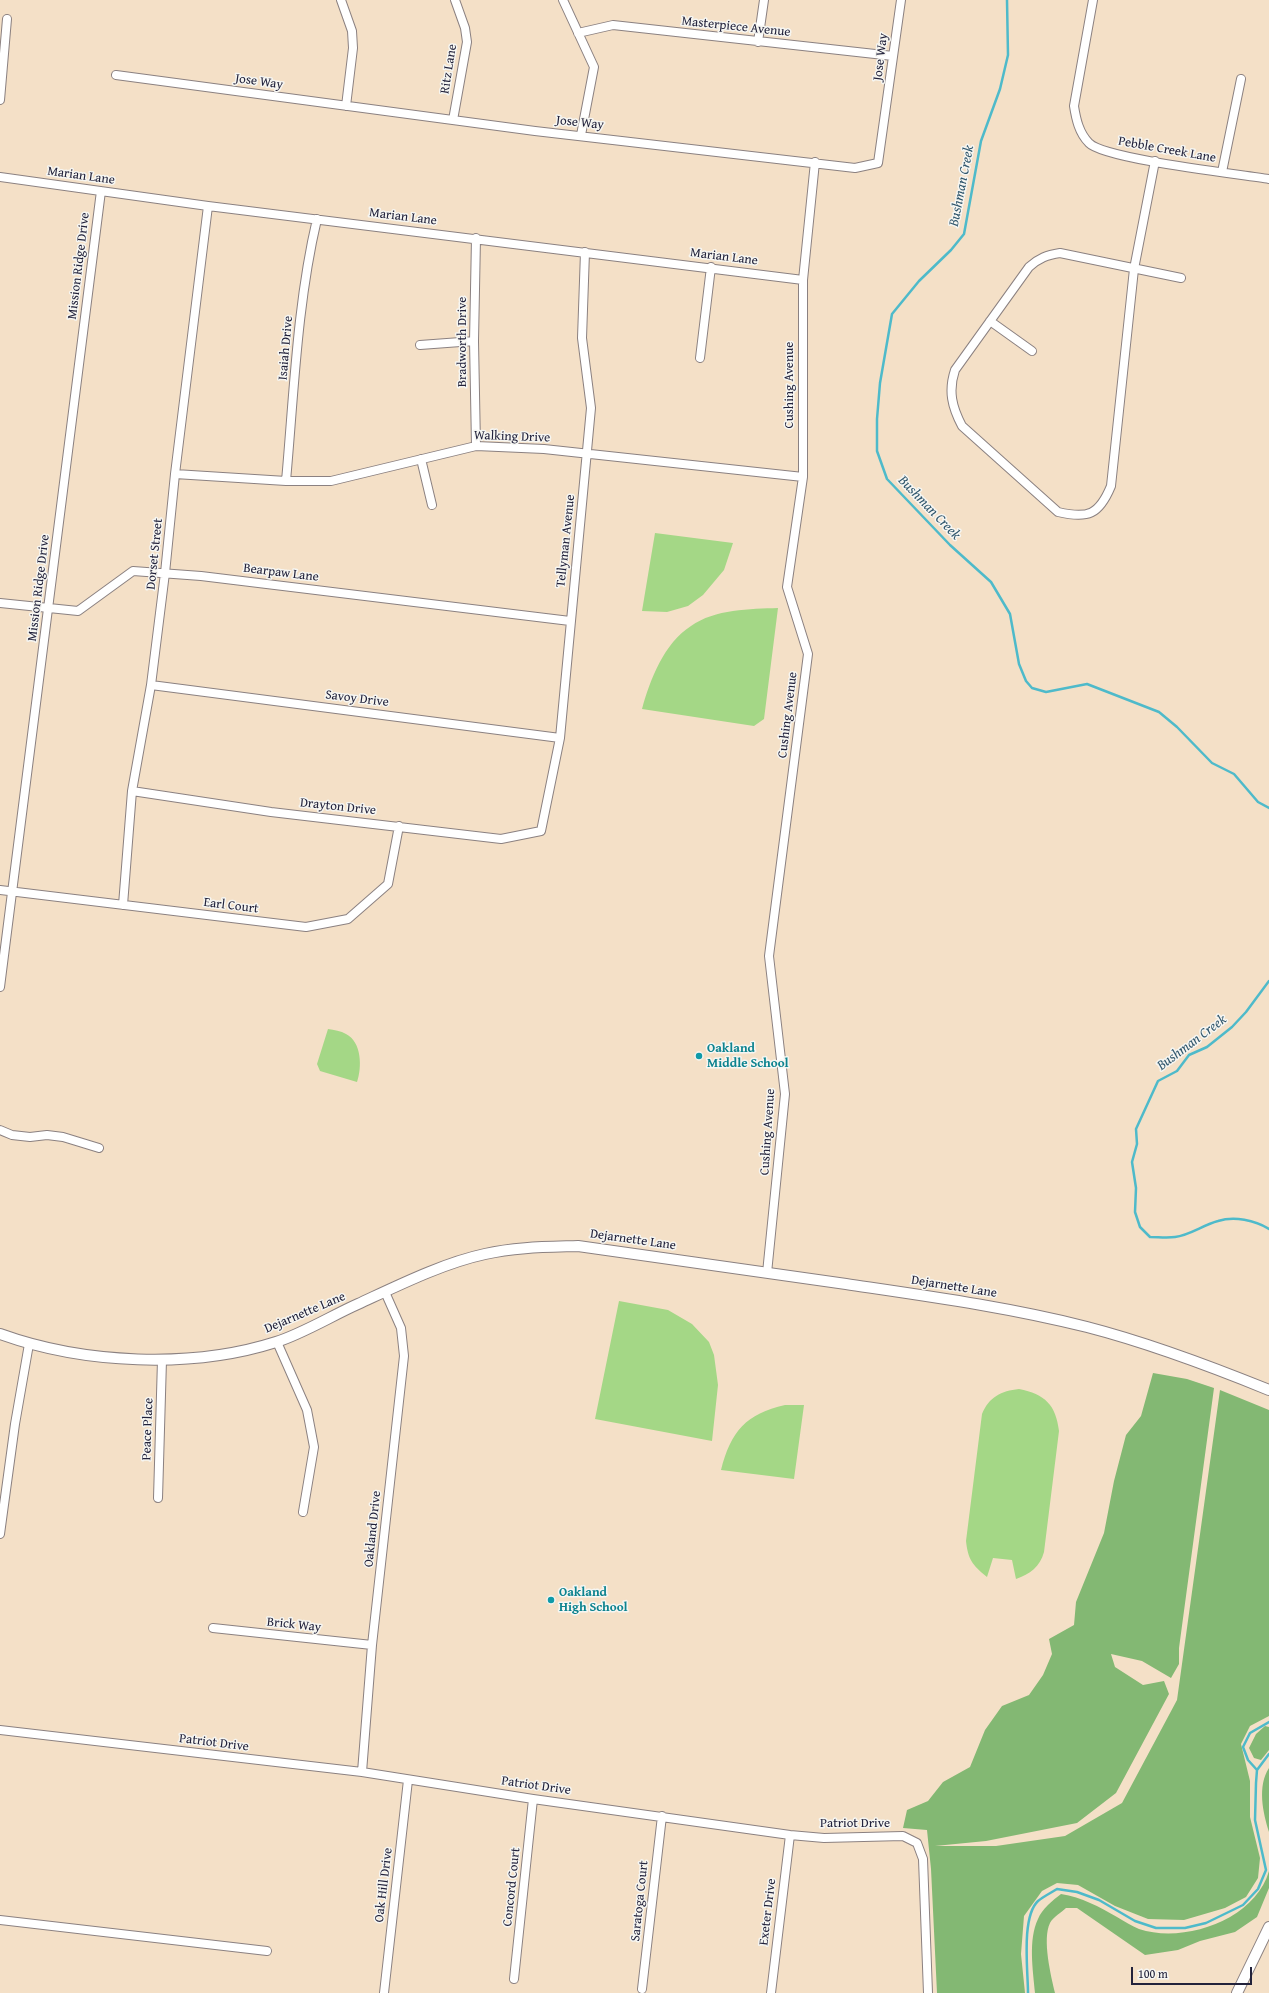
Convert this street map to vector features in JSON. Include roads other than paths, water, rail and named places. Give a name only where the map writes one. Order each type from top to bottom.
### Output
[{"type":"main road","name":"Dejarnette Lane","points":[[0,1334],[29,1344],[87,1355],[162,1360],[220,1355],[277,1342],[436,1270],[484,1254],[530,1247],[578,1246],[944,1298],[1025,1312],[1089,1328],[1152,1347],[1216,1368],[1269,1390]]},
{"type":"main road","points":[[1237,1993],[1269,1927]]},
{"type":"street","points":[[341,0],[352,31],[353,48],[346,106]]},
{"type":"street","name":"Ritz Lane","points":[[453,120],[467,42],[465,28],[455,0]]},
{"type":"street","points":[[563,0],[594,67],[581,135]]},
{"type":"street","points":[[758,42],[764,0]]},
{"type":"street","name":"Jose Way","points":[[116,75],[453,120],[815,162],[855,168],[878,163],[901,0]]},
{"type":"street","name":"Pebble Creek Lane","points":[[1093,0],[1074,106],[1077,122],[1082,134],[1090,144],[1116,154],[1269,179]]},
{"type":"street","points":[[0,100],[7,19]]},
{"type":"street","name":"Masterpiece Avenue","points":[[578,32],[613,25],[893,56]]},
{"type":"street","name":"Pebble Creek Lane","points":[[1222,172],[1241,79]]},
{"type":"street","points":[[1155,161],[1134,270],[1111,486],[1100,508],[1090,514],[1079,516],[1058,512],[962,426],[952,402],[950,389],[955,370],[1029,267],[1038,259],[1050,254],[1060,253],[1134,270],[1181,278]]},
{"type":"street","name":"Cushing Avenue","points":[[767,1273],[785,1094],[769,956],[808,654],[787,587],[803,477],[802,280],[815,162]]},
{"type":"street","name":"Marian Lane","points":[[0,177],[208,206],[710,267],[802,280]]},
{"type":"street","name":"Mission Ridge Drive","points":[[0,988],[101,191]]},
{"type":"street","name":"Dorset Street","points":[[123,905],[132,791],[151,685],[208,206]]},
{"type":"street","name":"Isaiah Drive","points":[[286,480],[301,312],[317,219]]},
{"type":"street","name":"Bradworth Drive","points":[[476,238],[474,341],[476,446]]},
{"type":"street","name":"Tellyman Avenue","points":[[541,831],[560,738],[591,408],[582,338],[585,252]]},
{"type":"street","points":[[700,358],[710,267]]},
{"type":"street","points":[[990,321],[1032,351]]},
{"type":"street","points":[[420,345],[474,341]]},
{"type":"street","name":"Walking Drive","points":[[175,474],[331,481],[476,446],[544,449],[586,455],[803,477]]},
{"type":"street","points":[[421,459],[432,505]]},
{"type":"street","name":"Bearpaw Lane","points":[[0,603],[78,611],[133,571],[201,576],[570,621]]},
{"type":"street","name":"Savoy Drive","points":[[151,685],[560,738]]},
{"type":"street","name":"Drayton Drive","points":[[132,791],[271,812],[501,839],[541,831]]},
{"type":"street","name":"Earl Court","points":[[0,890],[306,927],[348,919],[388,884],[399,826]]},
{"type":"street","points":[[0,1130],[12,1135],[30,1137],[48,1135],[63,1137],[99,1148]]},
{"type":"street","name":"Oakland Drive","points":[[362,1772],[372,1645],[404,1356],[401,1328],[385,1292]]},
{"type":"street","points":[[277,1342],[307,1410],[314,1447],[303,1512]]},
{"type":"street","points":[[0,1534],[15,1424],[29,1344]]},
{"type":"street","name":"Peace Place","points":[[158,1498],[162,1360]]},
{"type":"street","name":"Brick Way","points":[[213,1628],[372,1645]]},
{"type":"street","name":"Patriot Drive","points":[[0,1730],[362,1772],[533,1799],[824,1838],[903,1836],[917,1843],[923,1859],[928,1993]]},
{"type":"street","name":"Oak Hill Drive","points":[[384,1993],[408,1780]]},
{"type":"street","name":"Concord Court","points":[[514,1979],[533,1799]]},
{"type":"street","name":"Saratoga Court","points":[[642,1989],[662,1816]]},
{"type":"street","name":"Exeter Drive","points":[[771,1993],[790,1834]]},
{"type":"street","points":[[0,1920],[267,1950]]},
{"type":"waterway","name":"Bushman Creek","points":[[1007,0],[1008,55],[1000,89],[981,141],[964,234],[951,250],[919,281],[892,314],[880,383],[877,419],[877,451],[887,479],[950,545],[991,582],[1010,614],[1019,664],[1026,681],[1032,688],[1046,692],[1087,684],[1159,712],[1177,727],[1212,763],[1234,774],[1258,802],[1269,808]]},
{"type":"waterway","name":"Bushman Creek","points":[[1269,981],[1246,1012],[1232,1027],[1207,1047],[1189,1055],[1177,1071],[1158,1081],[1136,1129],[1137,1144],[1132,1162],[1136,1188],[1135,1212],[1140,1227],[1150,1237],[1181,1236],[1212,1223],[1231,1219],[1251,1221],[1269,1229]]},
{"type":"waterway","name":"Bushman Creek","points":[[1257,1770],[1248,1760],[1243,1747],[1250,1733],[1269,1722]]},
{"type":"waterway","name":"Bushman Creek","points":[[1028,1993],[1027,1931],[1029,1919],[1038,1901],[1057,1889],[1077,1892],[1099,1900],[1135,1921],[1156,1928],[1185,1928],[1206,1923],[1243,1905],[1258,1889],[1266,1870],[1255,1820],[1257,1770],[1269,1754]]},
{"type":"place","name":"Oakland Middle School","points":[[699,1056]]},
{"type":"place","name":"Oakland High School","points":[[551,1600]]}]
